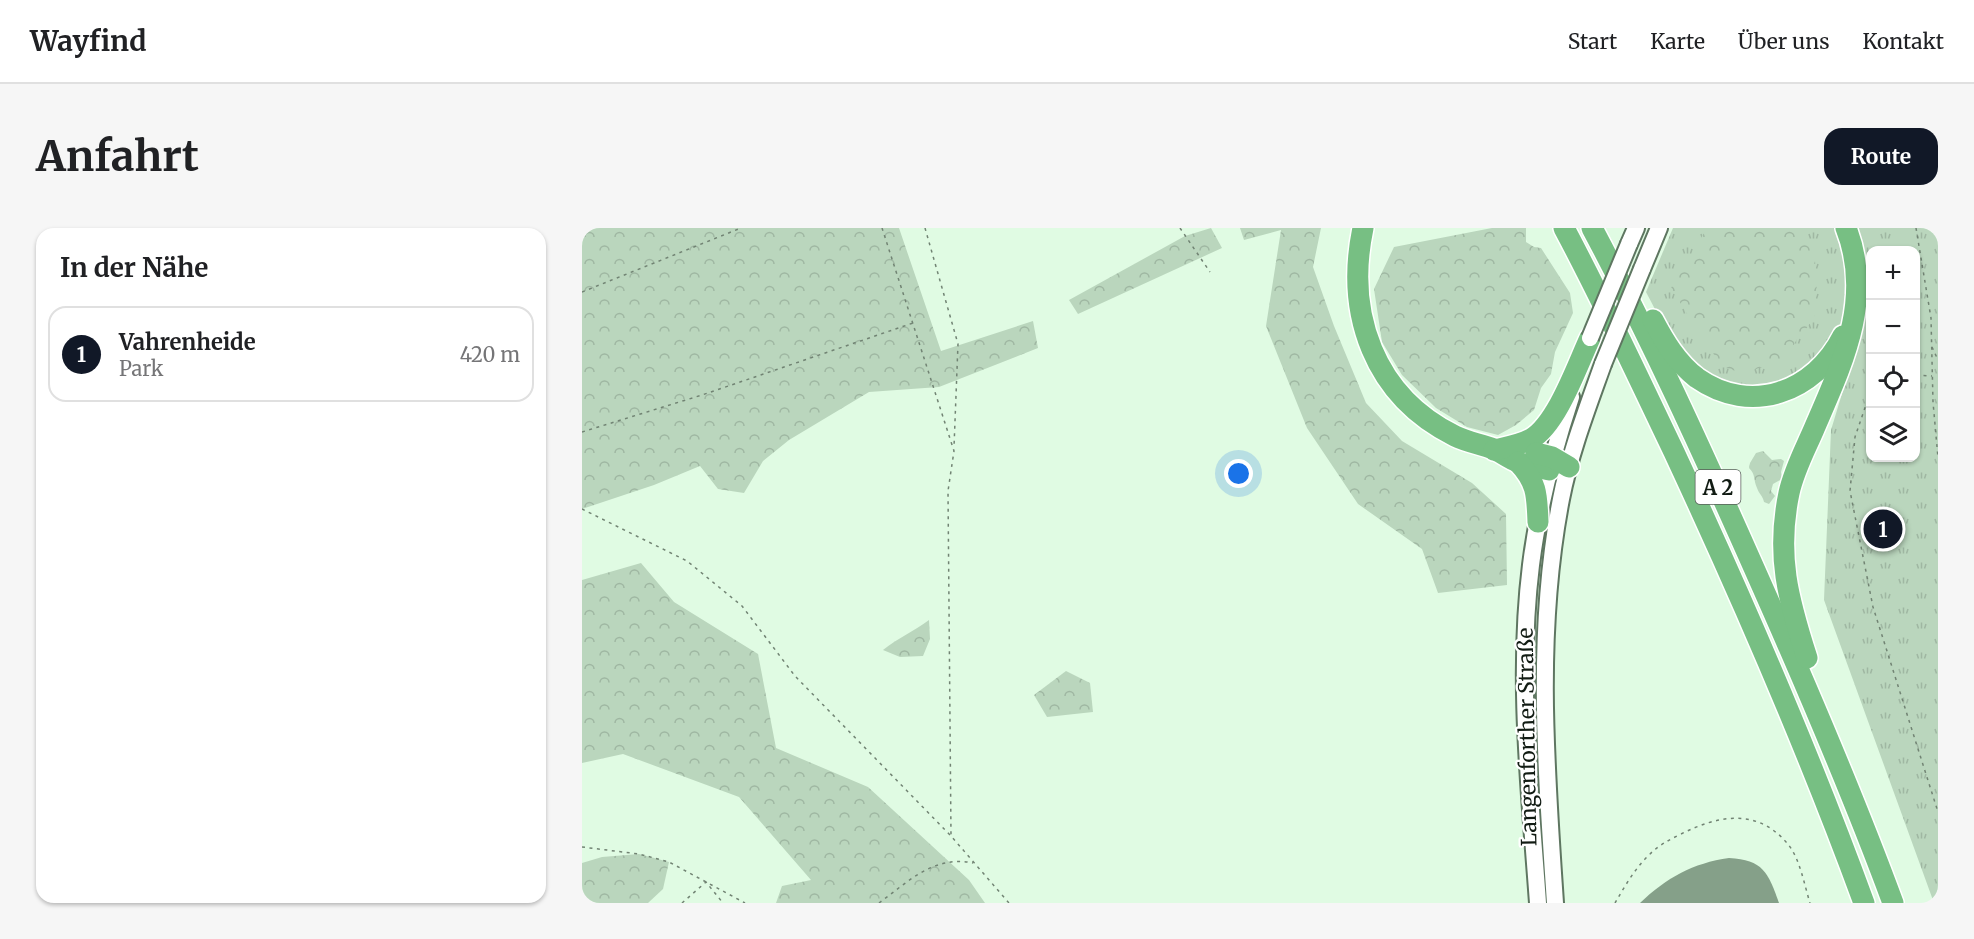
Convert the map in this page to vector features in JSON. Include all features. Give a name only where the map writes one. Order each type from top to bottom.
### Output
[{"type":"highway","points":[[1554,228],[1575,249]]},
{"type":"highway","name":"A 2","points":[[1564,228],[1613,323],[1720,551],[1786,705],[1864,903]]},
{"type":"highway","name":"A 2","points":[[1592,228],[1620,280],[1713,474],[1812,697],[1893,903]]},
{"type":"highway","points":[[1812,697],[1813,676],[1785,580],[1783,534],[1790,491],[1797,467],[1845,357],[1852,332],[1856,302],[1855,260],[1846,228]]},
{"type":"highway","points":[[1363,232],[1357,267],[1359,304],[1373,354],[1384,375],[1408,403],[1433,424],[1456,437],[1508,453],[1557,464]]},
{"type":"highway","points":[[1620,280],[1637,289],[1664,341],[1680,362],[1696,377],[1723,392],[1744,396],[1768,395],[1785,391],[1813,375],[1835,351],[1856,302]]},
{"type":"highway","points":[[1508,453],[1531,439],[1553,416],[1590,338]]},
{"type":"highway","points":[[1508,453],[1528,474],[1534,486],[1538,522]]},
{"type":"main road","name":"Langenforther Straße","points":[[1555,903],[1546,751],[1544,670],[1550,568],[1561,497],[1557,464],[1603,364],[1659,228]]},
{"type":"main road","name":"Langenforther Straße","points":[[1538,903],[1524,682],[1527,601],[1538,522],[1557,464],[1590,338],[1632,236]]},
{"type":"path","points":[[582,292],[741,228]]},
{"type":"path","points":[[882,228],[954,451]]},
{"type":"path","points":[[925,228],[958,344],[954,451],[948,491],[951,836]]},
{"type":"path","points":[[1180,228],[1210,272]]},
{"type":"path","points":[[1916,228],[1928,298],[1938,458]]},
{"type":"path","points":[[582,432],[702,395],[914,323]]},
{"type":"path","points":[[1932,346],[1938,360]]},
{"type":"path","points":[[1920,375],[1932,376]]},
{"type":"path","points":[[1866,405],[1855,437],[1850,491],[1873,607],[1938,812]]},
{"type":"path","points":[[582,509],[687,561],[742,606],[795,675],[951,836],[1010,903]]},
{"type":"path","points":[[1615,903],[1635,870],[1661,844],[1703,823],[1730,817],[1760,823],[1788,844],[1810,903]]},
{"type":"path","points":[[582,847],[639,854],[669,861],[745,903]]},
{"type":"path","points":[[879,903],[909,880],[938,863],[957,860],[975,864]]},
{"type":"path","points":[[682,903],[706,882]]},
{"type":"path","points":[[706,882],[723,903]]},
{"type":"green space","points":[[582,228],[899,228],[941,351],[1033,321],[1038,348],[939,387],[869,392],[789,440],[763,461],[744,493],[718,489],[700,466],[654,485],[582,509]]},
{"type":"green space","points":[[1211,228],[1222,248],[1078,314],[1069,300],[1185,236]]},
{"type":"green space","points":[[1240,228],[1321,228],[1313,267],[1334,326],[1366,403],[1402,441],[1472,483],[1506,514],[1507,585],[1438,593],[1422,549],[1358,504],[1307,428],[1266,326],[1281,230],[1244,240]]},
{"type":"green space","points":[[1492,228],[1526,228],[1526,242],[1541,248],[1570,293],[1573,313],[1555,352],[1551,374],[1541,388],[1534,410],[1516,425],[1498,435],[1467,427],[1436,408],[1402,375],[1382,342],[1374,289],[1394,247]]},
{"type":"green space","points":[[1673,228],[1838,228],[1842,237],[1849,302],[1840,332],[1821,361],[1767,391],[1711,381],[1669,336],[1646,292]]},
{"type":"green space","points":[[1707,228],[1805,229],[1815,261],[1817,281],[1815,315],[1782,361],[1753,370],[1736,371],[1726,368],[1710,350],[1671,288]]},
{"type":"green space","points":[[1856,228],[1938,228],[1938,903],[1934,903],[1824,600],[1831,430],[1857,344]]},
{"type":"green space","points":[[1763,451],[1772,460],[1784,461],[1782,479],[1773,484],[1771,491],[1775,496],[1769,504],[1764,502],[1749,468],[1756,453]]},
{"type":"green space","points":[[641,563],[674,602],[758,654],[776,748],[868,787],[969,880],[985,903],[776,903],[782,886],[811,880],[739,797],[623,754],[582,763],[582,580]]},
{"type":"green space","points":[[929,620],[930,639],[923,656],[900,657],[883,650],[894,642]]},
{"type":"green space","points":[[1066,671],[1090,683],[1093,712],[1047,717],[1034,695]]},
{"type":"green space","points":[[639,854],[669,862],[663,889],[648,903],[591,903],[582,897],[582,863],[602,857]]},
{"type":"shaded area","points":[[1729,858],[1750,862],[1763,870],[1779,903],[1640,903],[1660,886],[1681,873],[1716,860]]},
{"type":"place","name":"Vahrenheide","points":[[1883,529]]}]
